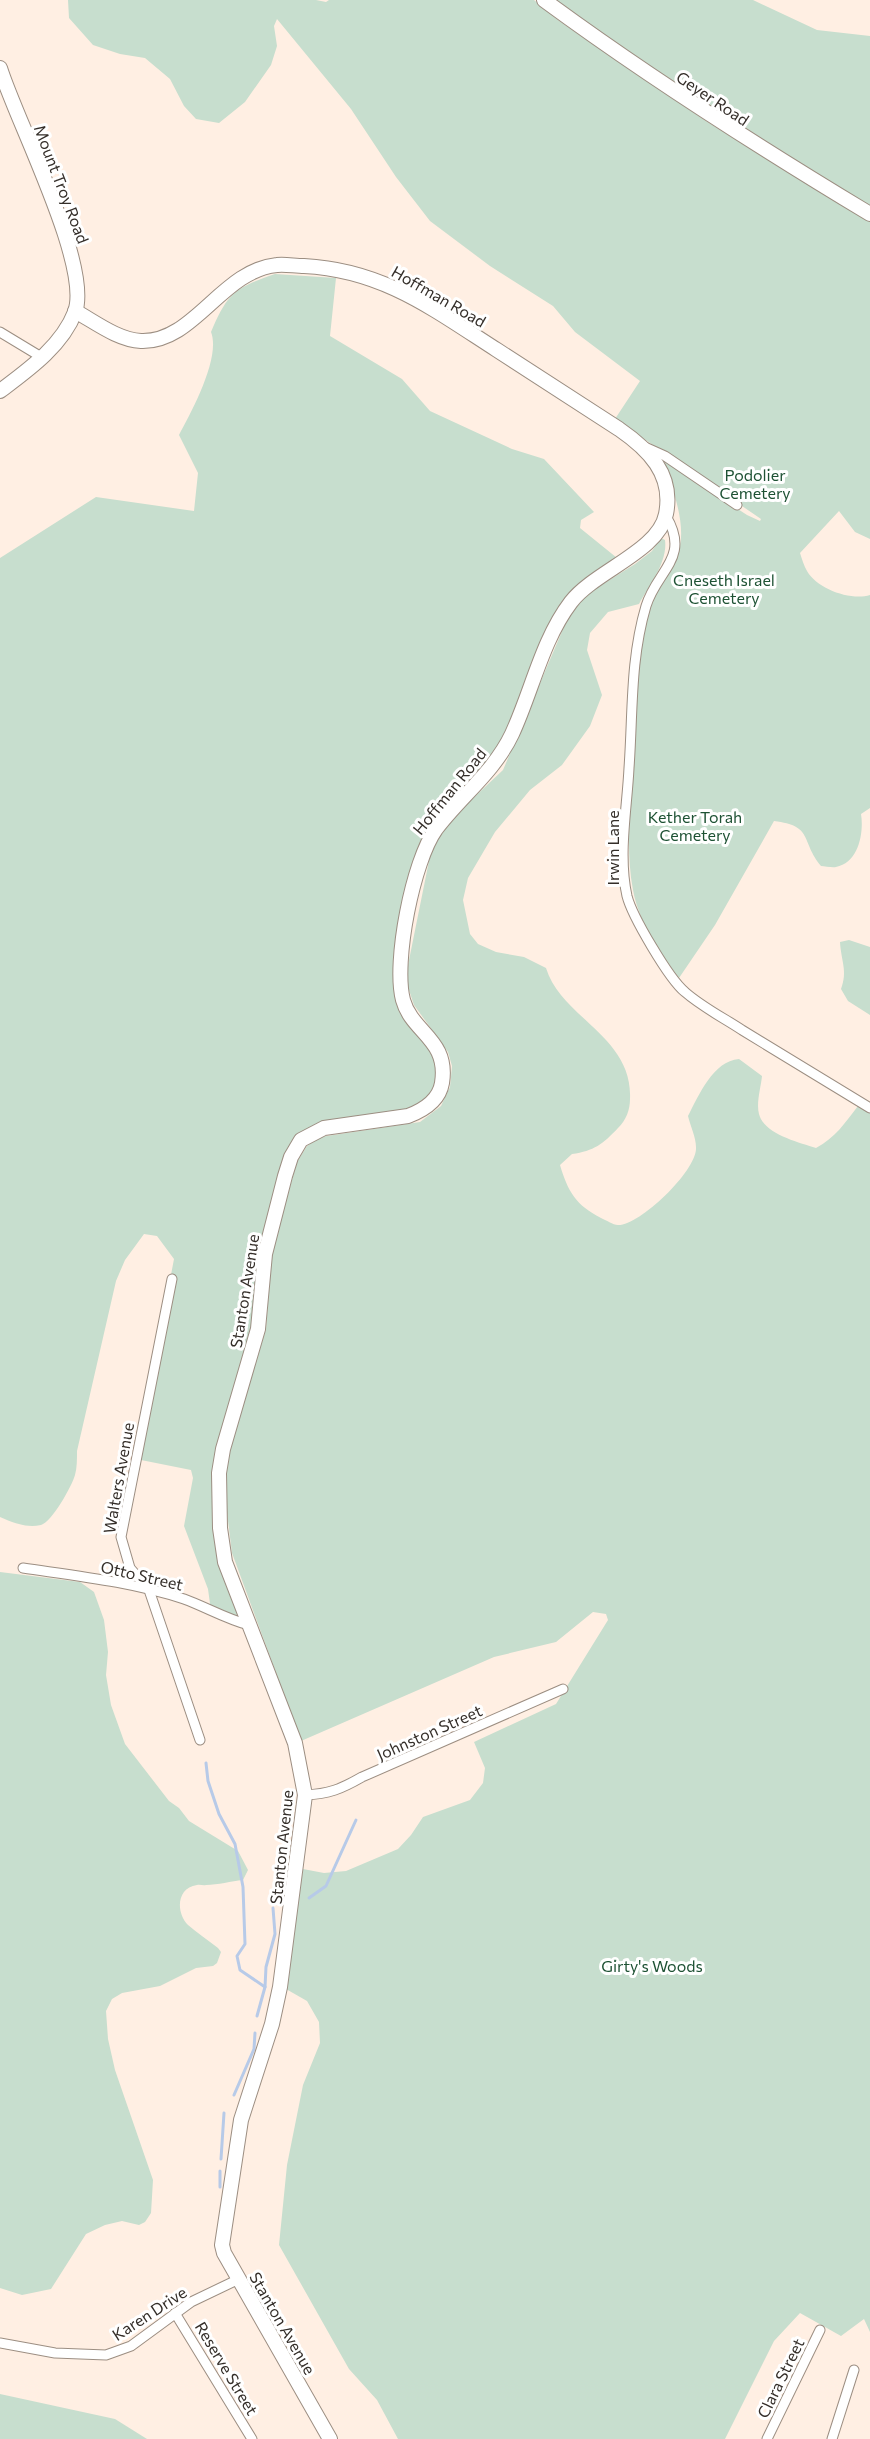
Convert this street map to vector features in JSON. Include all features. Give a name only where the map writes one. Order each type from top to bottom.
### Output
[{"type":"street","name":"Geyer Road","points":[[544,0],[625,59],[752,144],[870,214]]},
{"type":"street","name":"Mount Troy Road","points":[[0,68],[68,241],[78,286],[75,311],[44,358],[0,391]]},
{"type":"street","name":"Hoffman Road","points":[[75,311],[121,336],[141,341],[162,338],[182,326],[231,285],[256,269],[277,265],[321,267],[370,277],[423,302],[643,446],[665,456],[737,505]]},
{"type":"street","points":[[0,332],[44,358]]},
{"type":"street","name":"Hoffman Road","points":[[301,1140],[324,1128],[408,1116],[431,1104],[438,1095],[442,1086],[444,1065],[438,1051],[409,1012],[402,990],[401,959],[413,889],[424,849],[448,814],[493,767],[512,735],[554,628],[572,602],[594,579],[646,545],[666,516],[667,501],[661,472],[643,446]]},
{"type":"street","name":"Irwin Lane","points":[[666,516],[674,535],[674,557],[647,603],[635,649],[632,681],[633,722],[624,854],[627,894],[634,918],[684,992],[870,1108]]},
{"type":"street","name":"Stanton Avenue","points":[[301,1140],[291,1157],[271,1225],[265,1254],[258,1329],[223,1449],[219,1473],[220,1528],[225,1562],[295,1743],[305,1795],[280,1988],[272,2024],[241,2120],[222,2245],[224,2253],[330,2439]]},
{"type":"street","name":"Walters Avenue","points":[[172,1279],[121,1537],[130,1568],[149,1590],[200,1740]]},
{"type":"street","name":"Otto Street","points":[[23,1568],[130,1584],[185,1600],[233,1621],[249,1625]]},
{"type":"street","name":"Johnston Street","points":[[305,1795],[326,1794],[342,1788],[362,1777],[563,1689]]},
{"type":"street","name":"Karen Drive","points":[[0,2343],[55,2353],[106,2355],[131,2346],[191,2302],[239,2279]]},
{"type":"street","name":"Reserve Street","points":[[175,2313],[252,2439]]},
{"type":"street","name":"Clara Street","points":[[767,2439],[820,2330]]},
{"type":"street","points":[[832,2439],[854,2370]]},
{"type":"green space","points":[[68,0],[316,0],[326,2],[329,0],[534,0],[558,20],[709,123],[870,221],[870,539],[855,532],[839,511],[800,553],[806,569],[818,583],[826,588],[844,595],[870,595],[870,808],[861,814],[860,838],[850,860],[836,867],[821,866],[801,831],[787,823],[774,821],[715,925],[679,978],[658,947],[640,914],[633,890],[629,857],[639,659],[650,604],[668,575],[680,545],[678,508],[663,460],[747,515],[760,521],[761,519],[615,419],[640,381],[575,332],[553,306],[490,266],[430,221],[396,177],[351,109],[277,19],[274,26],[277,46],[271,65],[245,102],[219,123],[196,119],[184,106],[170,79],[145,58],[120,54],[93,45],[69,18]]},
{"type":"green space","points":[[553,0],[753,0],[817,30],[870,36],[870,208],[659,76]]},
{"type":"green space","points":[[275,274],[336,278],[330,336],[402,379],[430,411],[512,449],[544,459],[594,512],[581,520],[580,528],[622,562],[572,602],[512,735],[448,814],[413,889],[402,990],[444,1065],[431,1104],[301,1140],[263,1281],[223,1449],[220,1528],[249,1625],[211,1611],[208,1589],[184,1526],[193,1478],[191,1470],[136,1459],[174,1259],[157,1236],[144,1234],[125,1260],[116,1281],[77,1451],[76,1472],[66,1495],[51,1517],[41,1525],[25,1525],[0,1517],[0,558],[96,497],[194,511],[198,473],[179,435],[209,369],[213,343],[211,332],[223,308],[234,293],[251,283]]},
{"type":"green space","name":"Girty's Woods","points":[[661,538],[665,540],[664,557],[657,574],[639,604],[608,612],[590,633],[587,650],[602,695],[590,726],[562,765],[530,790],[495,832],[468,878],[463,900],[470,934],[478,944],[496,952],[524,957],[546,968],[554,985],[566,1001],[609,1043],[628,1077],[630,1099],[628,1111],[618,1128],[603,1142],[592,1149],[572,1154],[560,1165],[574,1197],[585,1208],[601,1218],[616,1225],[627,1223],[652,1207],[678,1182],[688,1169],[696,1147],[688,1116],[714,1072],[730,1061],[739,1059],[762,1076],[758,1105],[762,1121],[774,1132],[791,1140],[816,1148],[834,1135],[858,1106],[870,1113],[870,2332],[864,2319],[841,2336],[800,2313],[774,2341],[725,2439],[398,2439],[377,2400],[349,2369],[279,2245],[287,2165],[303,2085],[320,2043],[319,2022],[307,2001],[286,1989],[303,1869],[324,1873],[346,1871],[398,1849],[423,1817],[470,1800],[483,1783],[485,1768],[474,1742],[556,1704],[608,1620],[606,1614],[593,1612],[556,1642],[494,1657],[301,1741],[232,1553],[224,1489],[230,1447],[266,1329],[272,1251],[297,1162],[307,1146],[320,1137],[420,1122],[441,1106],[450,1087],[452,1066],[448,1052],[414,1005],[408,987],[407,970],[431,851],[450,820],[503,770],[566,622],[584,596],[635,564],[652,551]]},
{"type":"green space","points":[[849,940],[870,947],[870,1015],[848,1001],[841,989],[844,971],[840,942]]},
{"type":"green space","points":[[0,1572],[80,1582],[94,1592],[104,1620],[108,1652],[106,1675],[111,1705],[125,1744],[169,1801],[179,1808],[189,1821],[238,1851],[248,1870],[243,1880],[190,1887],[185,1891],[180,1902],[181,1914],[188,1925],[221,1952],[217,1963],[213,1966],[196,1968],[160,1986],[122,1993],[112,1999],[106,2011],[108,2039],[115,2070],[153,2180],[151,2213],[145,2222],[139,2225],[122,2221],[105,2225],[86,2234],[51,2289],[22,2295],[0,2288]]},
{"type":"green space","points":[[0,2394],[115,2419],[147,2439],[0,2439]]},
{"type":"waterway","points":[[206,1763],[208,1781],[219,1814],[235,1844],[243,1887],[245,1944],[237,1956],[240,1970],[265,1987]]},
{"type":"waterway","points":[[309,1898],[326,1886],[356,1820]]},
{"type":"waterway","points":[[257,2016],[275,1934],[273,1908]]},
{"type":"waterway","points":[[234,2095],[254,2049],[255,2033]]},
{"type":"waterway","points":[[221,2159],[224,2113]]},
{"type":"waterway","points":[[220,2171],[220,2187]]},
{"type":"park label","name":"Podolier Cemetery","points":[[755,483]]},
{"type":"park label","name":"Cneseth Israel Cemetery","points":[[724,588]]},
{"type":"park label","name":"Kether Torah Cemetery","points":[[695,825]]}]
